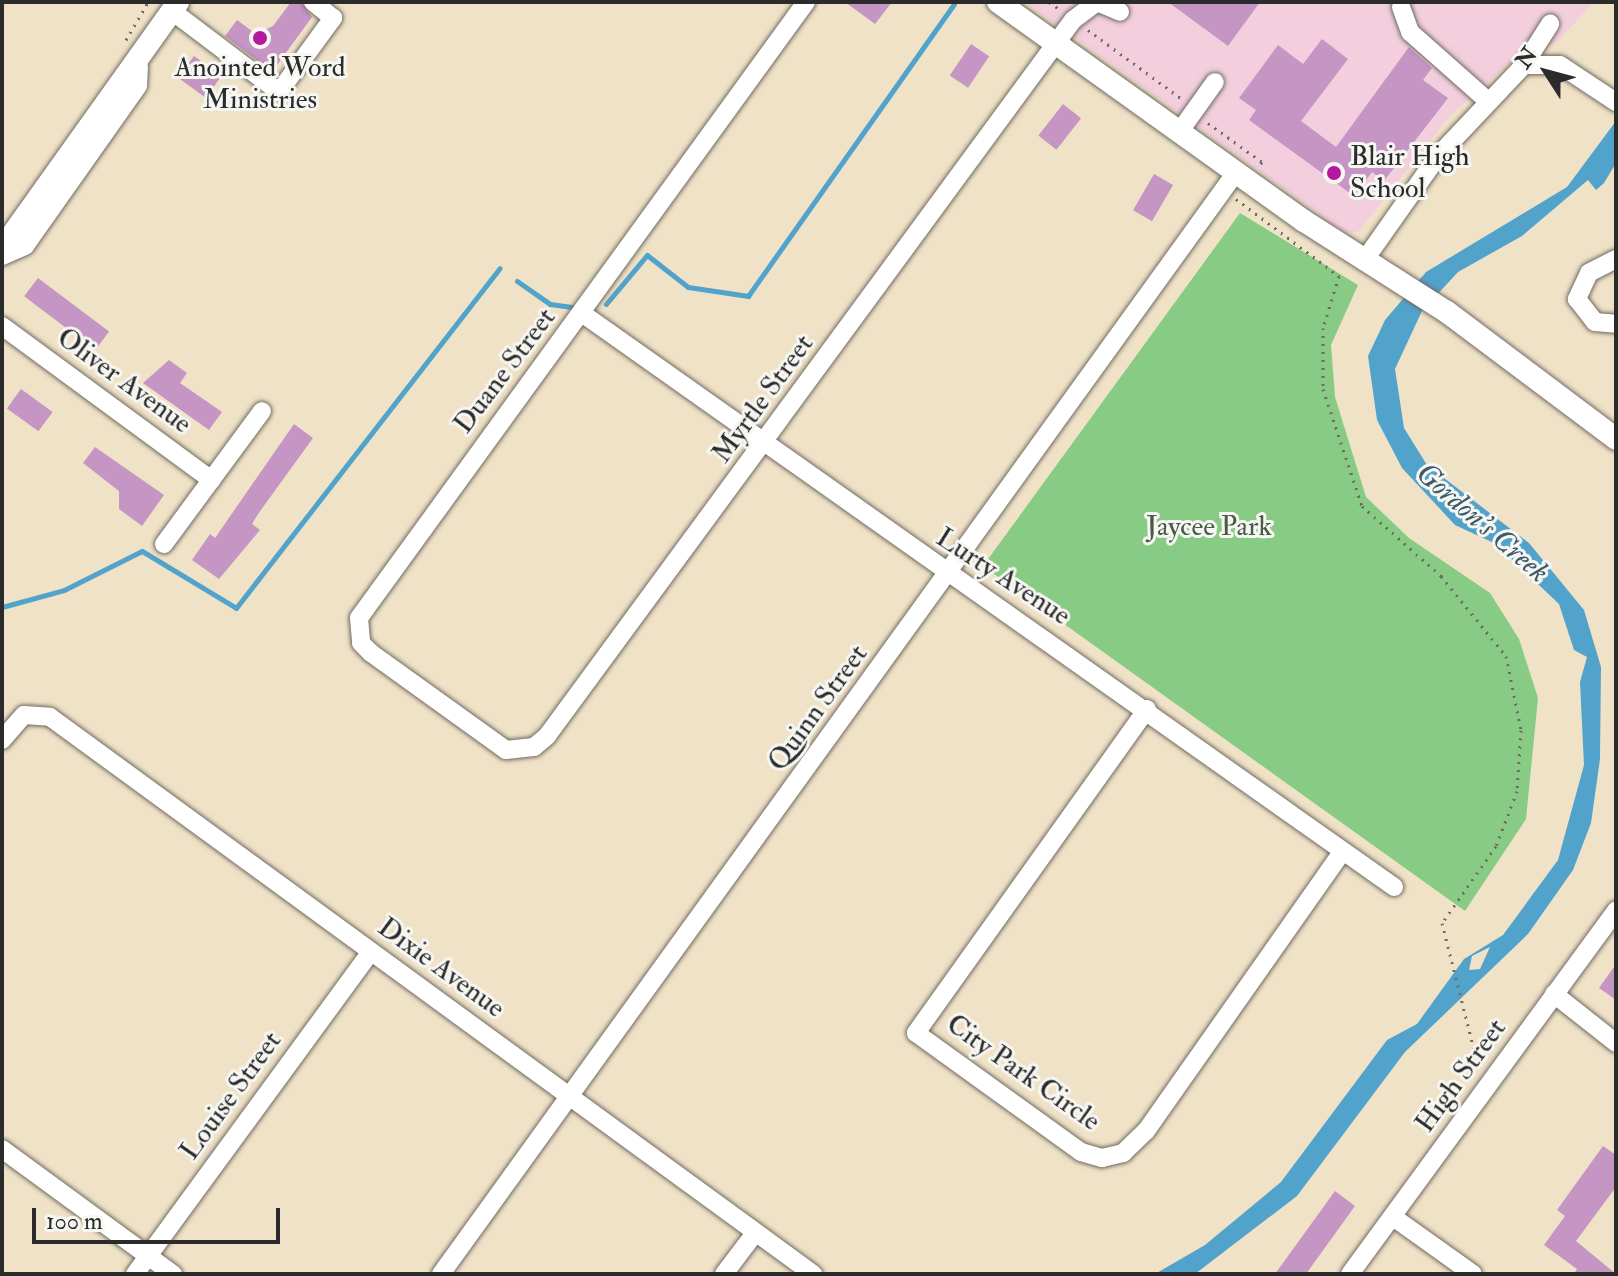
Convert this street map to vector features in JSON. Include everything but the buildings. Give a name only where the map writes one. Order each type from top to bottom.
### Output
[{"type":"main road","points":[[998,2],[1242,176],[1447,312],[1616,439]]},
{"type":"main road","points":[[2,252],[121,75],[137,67],[175,6]]},
{"type":"street","points":[[175,6],[279,92],[333,18],[313,2]]},
{"type":"street","name":"Duane Street","points":[[493,743],[371,653],[361,643],[359,618],[583,314],[806,2]]},
{"type":"street","points":[[1073,20],[1097,2],[1120,12]]},
{"type":"street","points":[[1401,7],[1410,32],[1488,101]]},
{"type":"street","name":"Myrtle Street","points":[[493,743],[520,751],[547,736],[765,445],[1073,20]]},
{"type":"street","points":[[1366,258],[1438,156],[1524,65],[1550,24]]},
{"type":"street","points":[[1524,65],[1547,60],[1608,96]]},
{"type":"street","points":[[1180,131],[1215,82]]},
{"type":"street","name":"Quinn Street","points":[[441,1274],[949,573],[1242,176]]},
{"type":"street","points":[[1616,259],[1589,273],[1577,299],[1595,322],[1616,324]]},
{"type":"street","name":"Lurty Avenue","points":[[583,314],[765,445],[1147,709],[1394,887]]},
{"type":"street","name":"Oliver Avenue","points":[[2,326],[212,480]]},
{"type":"street","points":[[164,544],[262,411]]},
{"type":"street","name":"City Park Circle","points":[[1147,709],[916,1033],[1081,1152],[1102,1158],[1123,1153],[1146,1131],[1342,852]]},
{"type":"street","name":"Dixie Avenue","points":[[2,740],[33,713],[50,717],[813,1274]]},
{"type":"street","name":"High Street","points":[[1350,1274],[1616,910]]},
{"type":"street","name":"Louise Street","points":[[135,1274],[371,952]]},
{"type":"street","points":[[1554,994],[1616,1043]]},
{"type":"street","points":[[2,1149],[173,1274]]},
{"type":"street","points":[[1393,1217],[1473,1274]]},
{"type":"street","points":[[724,1274],[755,1233]]},
{"type":"path","points":[[1049,2],[1262,162],[1242,176],[1235,197],[1241,207],[1339,276],[1323,328],[1323,389],[1364,511],[1441,576],[1506,656],[1521,730],[1517,791],[1501,837],[1442,923],[1475,1047]]},
{"type":"shaded area","name":"Blair High School","points":[[1025,2],[1594,2],[1558,41],[1507,65],[1450,116],[1359,231],[1345,233]]},
{"type":"green space","name":"Jaycee Park","points":[[1240,213],[1358,285],[1331,345],[1335,397],[1366,497],[1409,538],[1490,593],[1519,639],[1538,698],[1526,819],[1465,911],[983,566]]},
{"type":"water","name":"Gordon's Creek","points":[[1616,121],[1616,163],[1604,183],[1596,190],[1588,180],[1522,236],[1458,272],[1422,311],[1395,369],[1404,428],[1427,465],[1529,543],[1584,610],[1601,667],[1600,759],[1591,823],[1573,870],[1528,934],[1405,1052],[1297,1196],[1195,1274],[1155,1274],[1205,1245],[1281,1182],[1387,1040],[1417,1024],[1464,959],[1503,935],[1558,860],[1584,765],[1580,682],[1587,657],[1574,650],[1559,604],[1496,544],[1455,525],[1402,468],[1377,420],[1368,356],[1385,320],[1426,272],[1567,187]],"holes":[[[1490,947],[1480,969],[1469,970],[1472,956]]]},
{"type":"waterway","points":[[606,304],[647,255],[688,287],[748,296],[954,4]]},
{"type":"waterway","points":[[2,607],[64,590],[142,551],[236,608],[500,268]]},
{"type":"waterway","points":[[517,281],[550,304],[572,307]]},
{"type":"place","name":"Anointed Word Ministries","points":[[260,38]]},
{"type":"place","name":"Blair High School","points":[[1334,173]]}]
